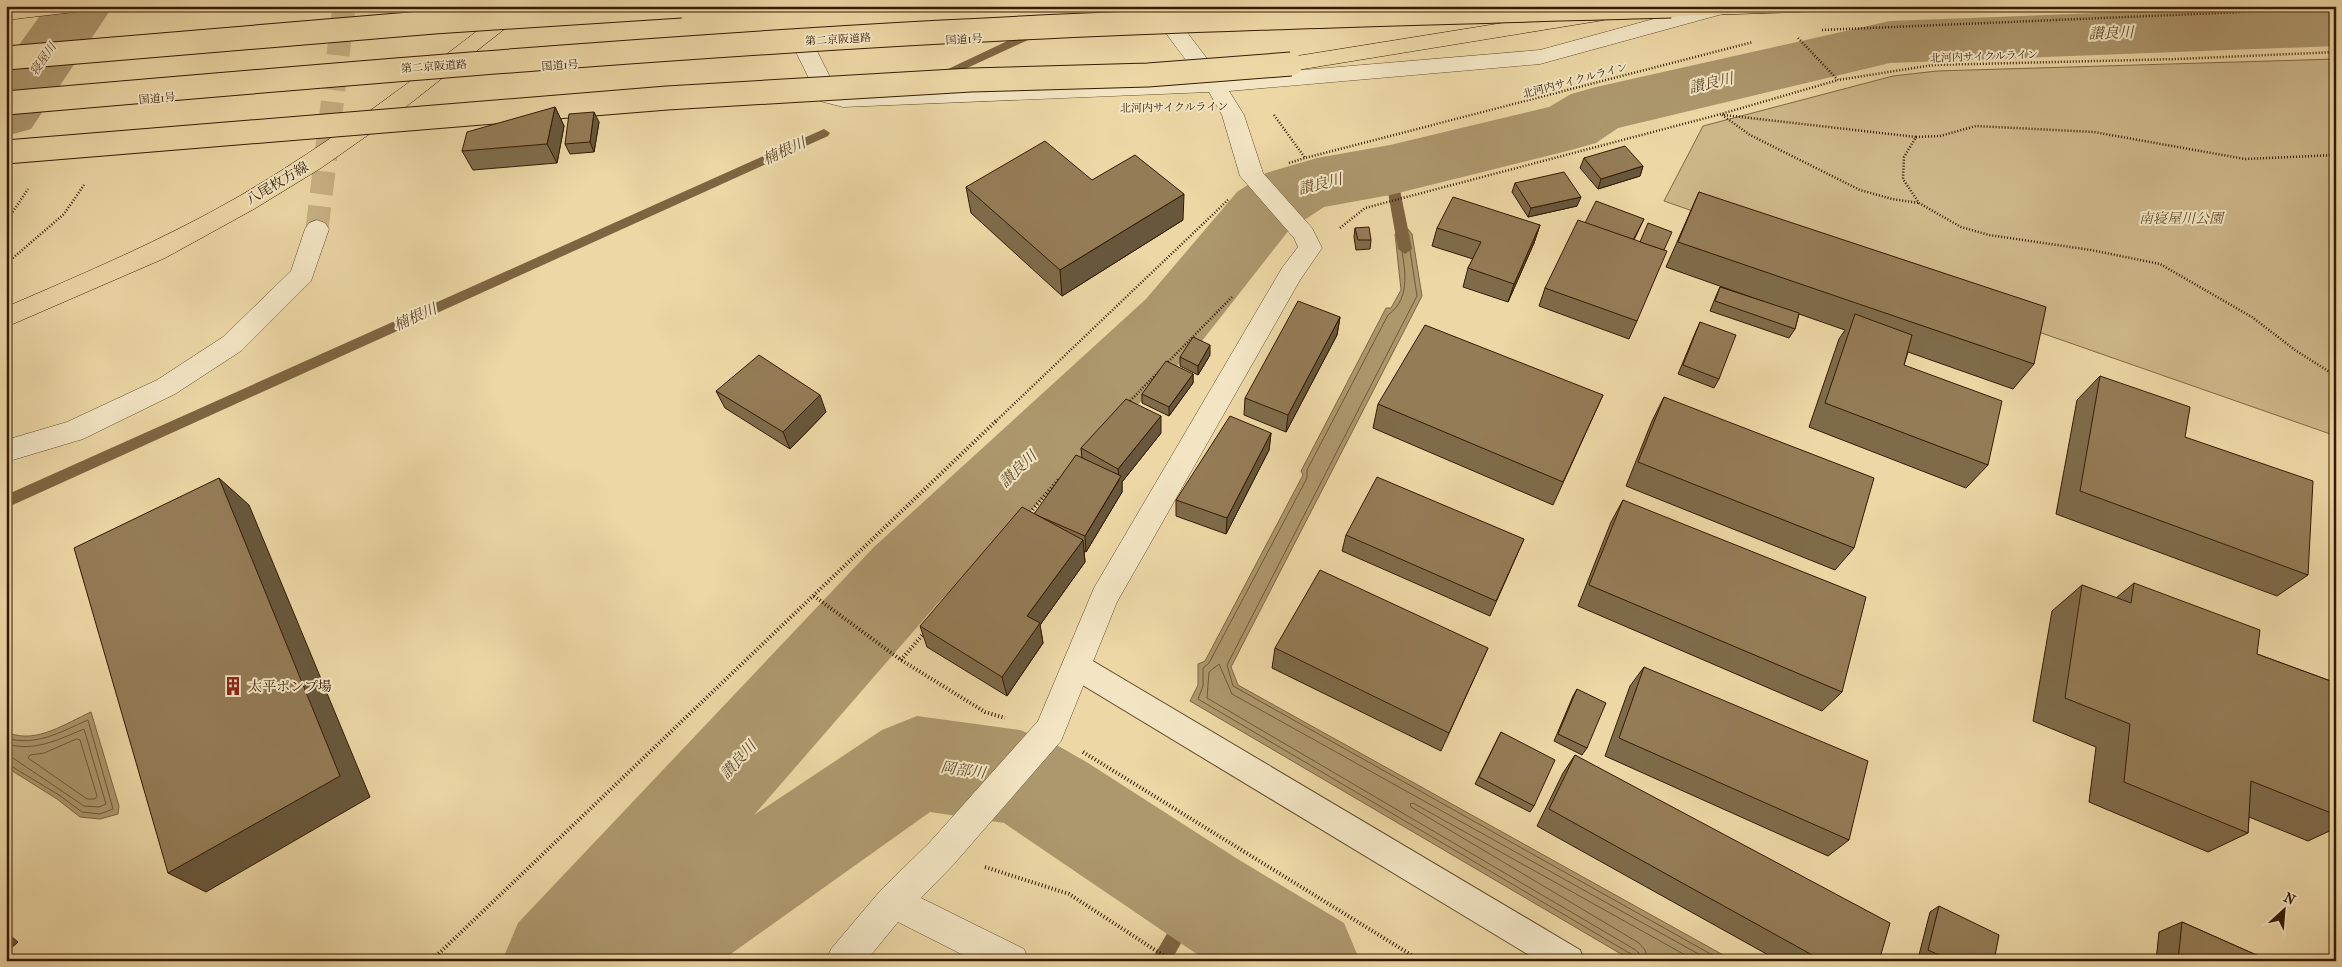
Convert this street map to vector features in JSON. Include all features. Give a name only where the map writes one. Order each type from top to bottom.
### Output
[{"type":"main road","points":[[6,14],[74,6]]},
{"type":"main road","points":[[6,51],[564,6]]},
{"type":"main road","points":[[6,58],[434,22],[681,6]]},
{"type":"main road","name":"第二京阪道路","points":[[6,103],[413,67],[913,34],[1234,19],[1671,6]]},
{"type":"main road","points":[[1235,25],[1799,6]]},
{"type":"main road","name":"八尾枚方線","points":[[6,318],[156,252],[246,203],[335,147],[521,8]]},
{"type":"main road","points":[[6,152],[667,98],[971,80],[1148,75],[1291,64],[1613,12]]},
{"type":"main road","name":"国道1号","points":[[6,113],[437,72],[1115,30]]},
{"type":"street","points":[[843,961],[892,902],[942,852],[1042,740],[1076,666],[1104,596],[1291,274],[1307,241],[1256,180],[1233,115],[1215,85],[1156,6]]},
{"type":"street","points":[[804,48],[828,96],[843,100],[1215,85],[1540,57],[1719,8]]},
{"type":"street","points":[[6,451],[74,430],[166,387],[232,344],[302,275],[317,229]]},
{"type":"street","points":[[892,902],[1012,961]]},
{"type":"lane","points":[[1076,666],[1569,961]]},
{"type":"path","points":[[1821,30],[2336,8]]},
{"type":"path","points":[[1792,32],[1838,80]]},
{"type":"path","name":"北河内サイクルライン","points":[[1233,115],[1276,115],[1305,158],[1754,42]]},
{"type":"path","name":"北河内サイクルライン","points":[[1307,241],[1328,238],[1365,208],[1721,114],[1838,80],[1933,65],[2178,59],[2336,52]]},
{"type":"path","points":[[1721,114],[1916,136],[1940,136],[1976,126],[2094,132],[2245,159],[2336,155]]},
{"type":"path","points":[[1721,114],[1750,135],[1860,190],[1892,199],[1919,203],[1961,227],[1990,235],[2091,250],[2160,264],[2252,316],[2295,350],[2336,376]]},
{"type":"path","points":[[1916,136],[1904,157],[1903,179],[1919,203]]},
{"type":"path","points":[[431,961],[1193,236],[1256,180],[1305,158]]},
{"type":"path","points":[[6,264],[64,214],[85,182]]},
{"type":"path","points":[[1123,408],[1235,294]]},
{"type":"path","points":[[1024,519],[1063,474]]},
{"type":"path","points":[[814,596],[901,660],[985,712],[1042,740],[1421,961]]},
{"type":"path","points":[[901,660],[927,630]]},
{"type":"path","points":[[942,852],[1069,894],[1172,961]]},
{"type":"green space","name":"南寝屋川公園","points":[[2336,59],[2336,436],[1664,201],[1703,126],[1893,76],[1937,71]]},
{"type":"water","points":[[1408,229],[1412,234],[1422,296],[1231,667],[1238,685],[1734,961],[1633,961],[1190,701],[1198,685],[1198,664],[1205,661],[1303,475],[1301,471],[1386,308],[1391,308],[1401,290],[1395,234]]},
{"type":"water","points":[[91,712],[119,806],[118,814],[100,819],[80,817],[57,799],[6,767],[6,734],[30,736],[41,734]]},
{"type":"building","points":[[555,107],[547,144],[462,151],[467,132]]},
{"type":"building","points":[[594,112],[590,142],[565,144],[569,114]]},
{"type":"building","points":[[1045,141],[1092,180],[1135,155],[1184,194],[1060,270],[966,187]]},
{"type":"building","points":[[1625,146],[1643,166],[1601,179],[1584,158]]},
{"type":"building","points":[[1564,172],[1581,197],[1531,208],[1515,183]]},
{"type":"building","points":[[1699,192],[2046,307],[2034,364],[1678,242]]},
{"type":"building","points":[[1453,197],[1540,225],[1514,284],[1468,268],[1481,242],[1437,228]]},
{"type":"building","points":[[1596,201],[1644,219],[1633,240],[1585,223]]},
{"type":"building","points":[[1578,220],[1667,251],[1637,321],[1545,288]]},
{"type":"building","points":[[1648,223],[1672,232],[1664,250],[1640,242]]},
{"type":"building","points":[[1369,227],[1371,240],[1358,240],[1355,228]]},
{"type":"building","points":[[1720,287],[1799,313],[1795,329],[1715,301]]},
{"type":"building","points":[[1298,301],[1340,317],[1288,415],[1245,398]]},
{"type":"building","points":[[1855,314],[1912,335],[1904,365],[2002,401],[1988,465],[1825,403]]},
{"type":"building","points":[[1700,322],[1736,335],[1719,379],[1683,365]]},
{"type":"building","points":[[1425,325],[1603,395],[1563,482],[1378,404]]},
{"type":"building","points":[[1193,337],[1210,345],[1198,366],[1180,357]]},
{"type":"building","points":[[759,355],[820,395],[783,432],[716,391]]},
{"type":"building","points":[[1166,361],[1193,374],[1169,407],[1142,394]]},
{"type":"building","points":[[2100,376],[2190,407],[2185,437],[2313,481],[2308,575],[2080,491]]},
{"type":"building","points":[[1664,397],[1874,478],[1854,548],[1638,462]]},
{"type":"building","points":[[1126,399],[1161,416],[1118,469],[1081,448]]},
{"type":"building","points":[[1230,416],[1271,433],[1227,518],[1176,500]]},
{"type":"building","points":[[1076,455],[1121,476],[1085,536],[1034,514]]},
{"type":"building","points":[[1377,477],[1524,539],[1496,601],[1346,535]]},
{"type":"building","name":"太平ポンプ場","points":[[219,478],[340,776],[168,873],[74,548]]},
{"type":"building","points":[[1623,500],[1866,597],[1842,692],[1589,585]]},
{"type":"building","points":[[1022,507],[1083,540],[1027,616],[1040,623],[1002,677],[920,626]]},
{"type":"building","points":[[1320,570],[1488,648],[1449,733],[1275,648]]},
{"type":"building","points":[[2134,583],[2260,630],[2257,654],[2336,683],[2336,815],[2251,781],[2248,833],[2124,782],[2130,724],[2065,698],[2082,585],[2131,603]]},
{"type":"building","points":[[1644,667],[1868,761],[1849,840],[1619,738]]},
{"type":"building","points":[[1577,689],[1606,703],[1587,748],[1558,734]]},
{"type":"building","points":[[1501,732],[1555,760],[1534,806],[1479,777]]},
{"type":"building","points":[[1575,755],[1890,923],[1879,961],[1823,961],[1549,809]]},
{"type":"building","points":[[1939,906],[1999,935],[1994,961],[1952,961],[1928,950]]},
{"type":"building","points":[[2182,922],[2270,961],[2178,961]]},
{"type":"waterway","name":"寝屋川","points":[[6,113],[81,6]]},
{"type":"waterway","name":"楠根川","points":[[1095,16],[1142,6]]},
{"type":"waterway","name":"讃良川","points":[[556,961],[906,575],[1174,320],[1263,211],[1292,191],[1317,183],[1390,170],[1571,126],[1596,110],[1890,42],[2336,25]]},
{"type":"waterway","name":"楠根川","points":[[935,78],[1037,31]]},
{"type":"waterway","name":"楠根川","points":[[6,502],[824,133]]},
{"type":"waterway","points":[[1390,170],[1405,249]]},
{"type":"waterway","name":"岡部川","points":[[629,961],[917,763],[1020,778],[1053,797],[1199,895],[1306,961]]},
{"type":"waterway","points":[[1160,961],[1199,895]]},
{"type":"tunnel","points":[[317,229],[344,6]]},
{"type":"place","name":"太平ポンプ場","points":[[233,686]]}]
